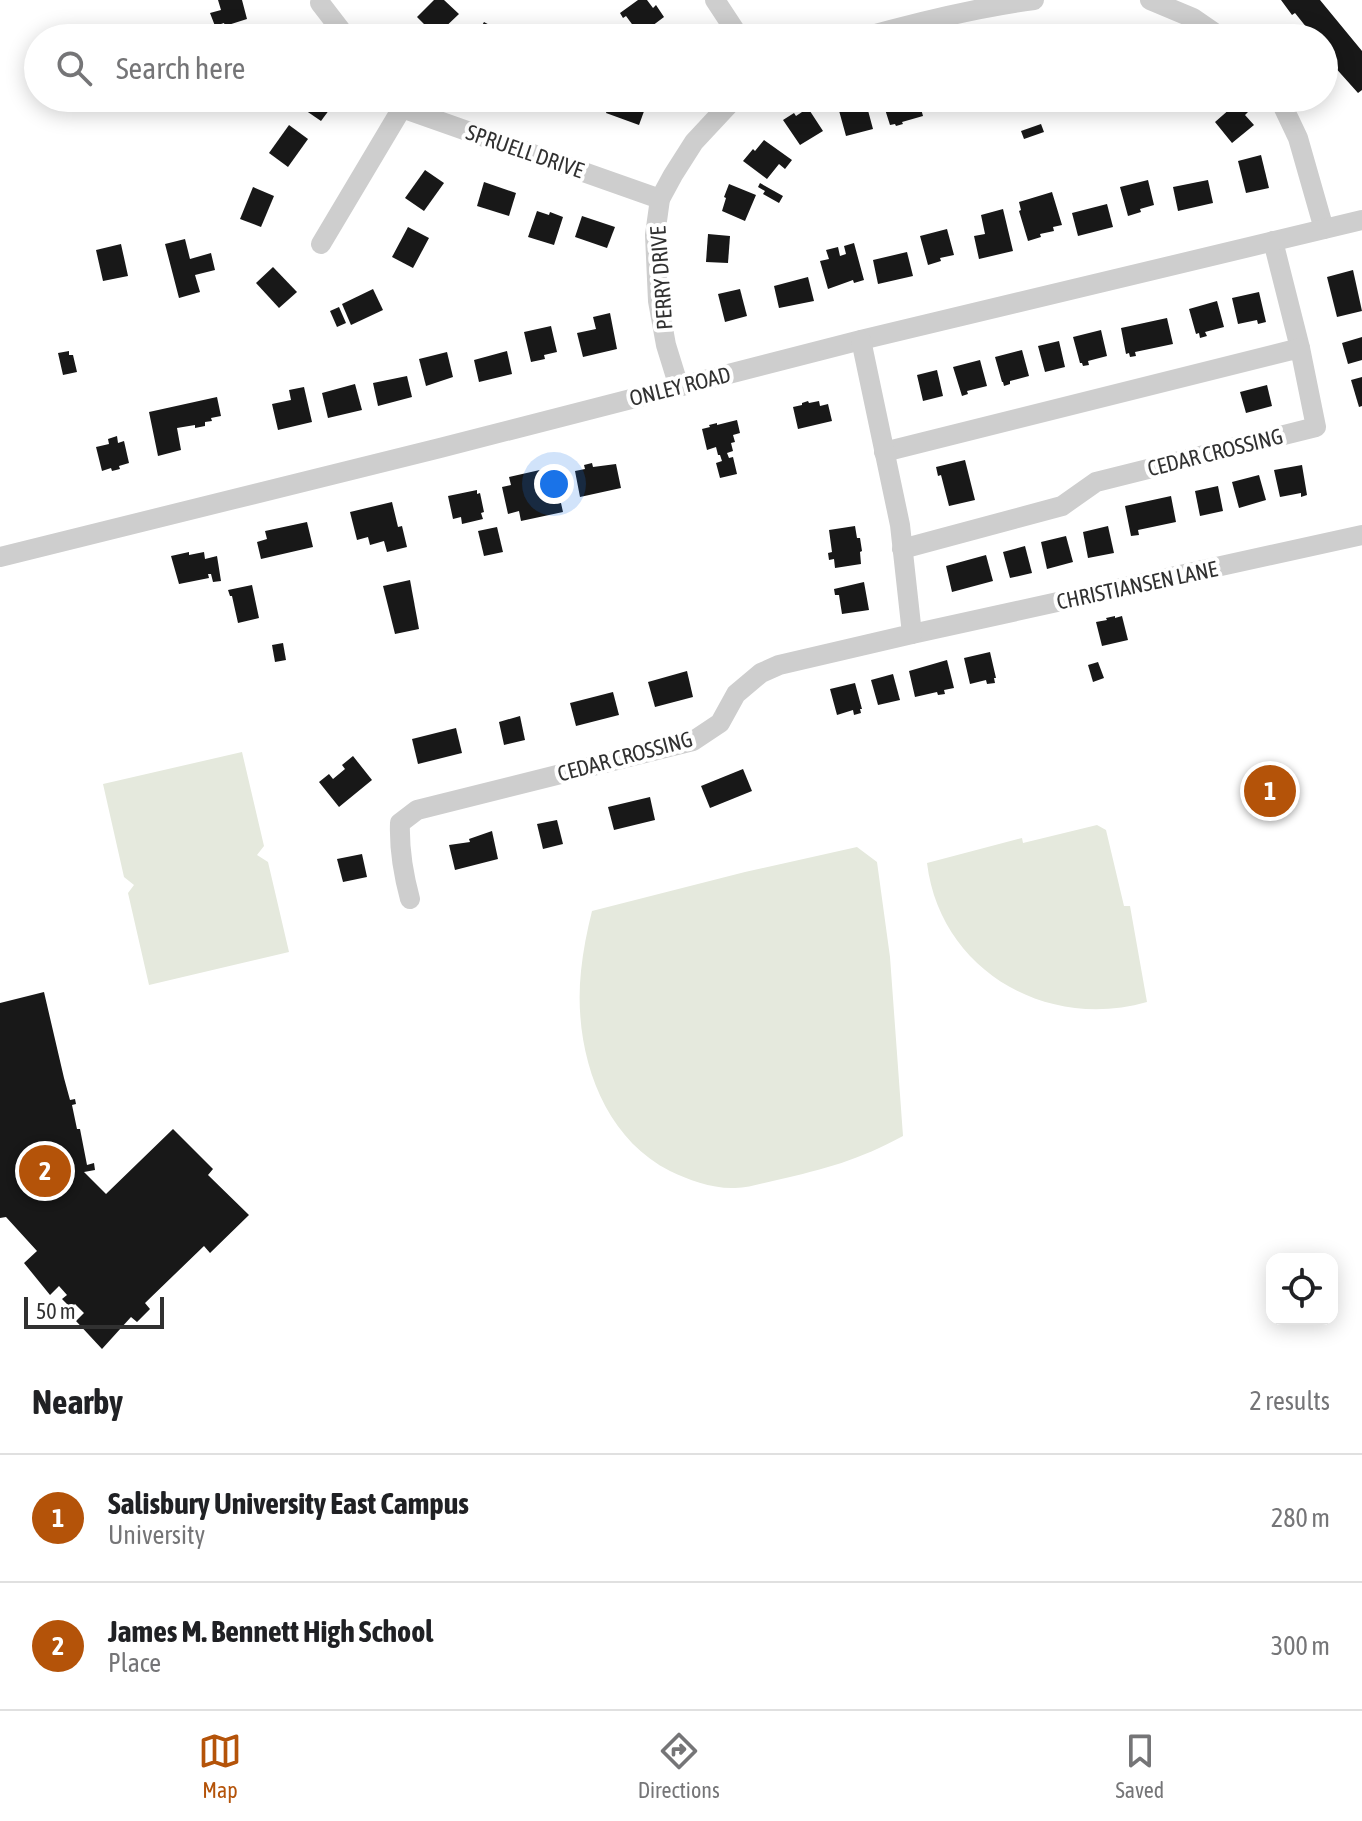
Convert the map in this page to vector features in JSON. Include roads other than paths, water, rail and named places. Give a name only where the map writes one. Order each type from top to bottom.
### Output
[{"type":"street","points":[[715,0],[731,24]]},
{"type":"street","points":[[910,24],[990,6],[1034,0]]},
{"type":"street","points":[[1150,0],[1197,9]]},
{"type":"street","points":[[320,3],[336,24]]},
{"type":"street","points":[[321,244],[393,112]]},
{"type":"street","name":"SPRUELL DRIVE","points":[[423,112],[660,199]]},
{"type":"street","name":"PERRY DRIVE","points":[[679,387],[666,345],[658,301],[655,235],[660,199],[694,142],[722,112]]},
{"type":"street","points":[[1286,112],[1298,138],[1324,229]]},
{"type":"street","name":"ONLEY ROAD","points":[[0,557],[861,340],[1362,220]]},
{"type":"street","name":"CEDAR CROSSING","points":[[902,549],[1062,506],[1096,482],[1316,427],[1273,241]]},
{"type":"street","points":[[861,340],[900,525],[912,634]]},
{"type":"street","points":[[884,452],[1300,348]]},
{"type":"street","name":"CHRISTIANSEN LANE","points":[[912,634],[1362,535]]},
{"type":"street","name":"CEDAR CROSSING","points":[[410,899],[399,844],[400,823],[417,810],[693,741],[720,723],[736,694],[761,673],[779,665],[912,634]]},
{"type":"place","name":"Salisbury University East Campus","points":[[1270,791]]},
{"type":"place","name":"James M. Bennett High School","points":[[45,1171]]}]
